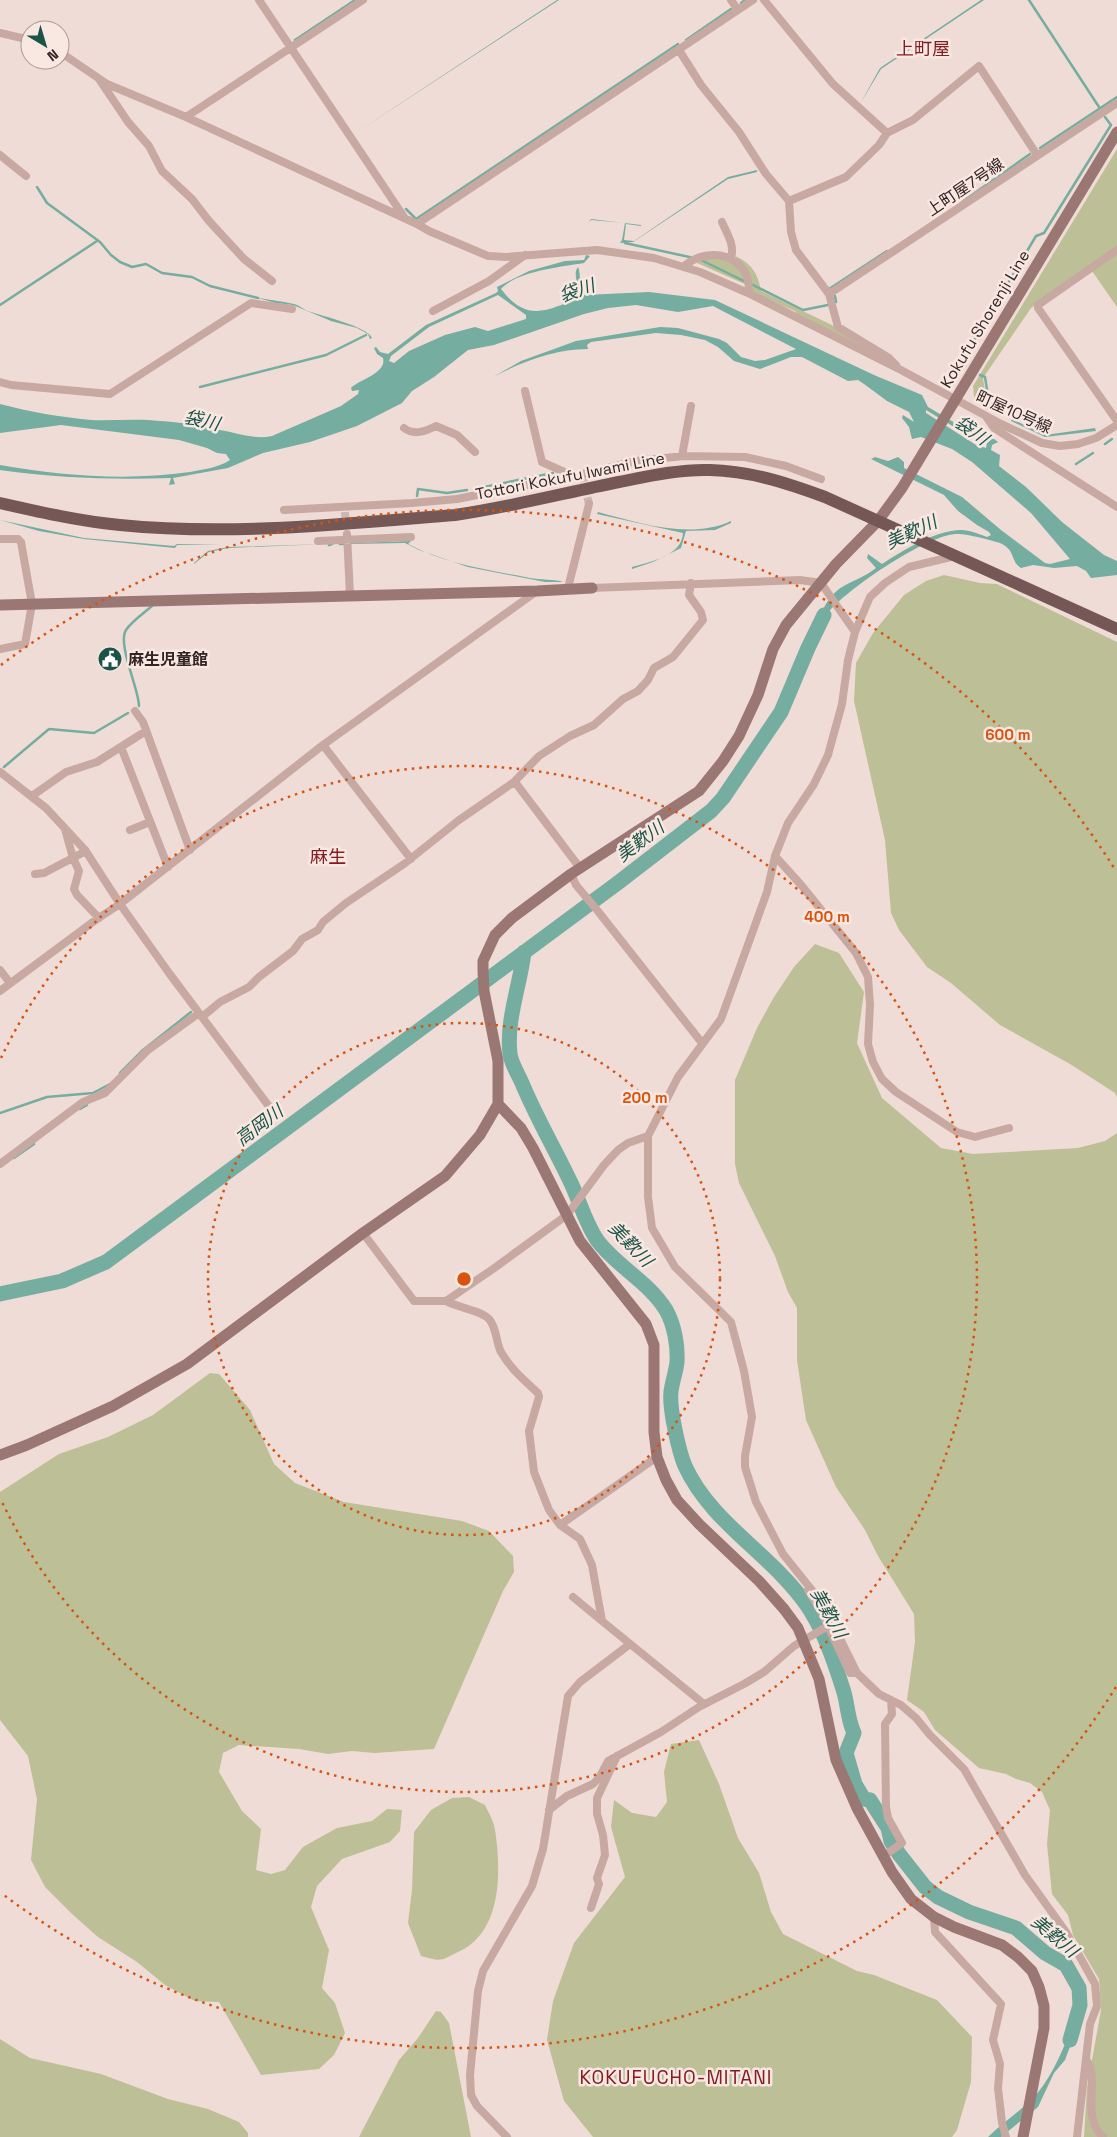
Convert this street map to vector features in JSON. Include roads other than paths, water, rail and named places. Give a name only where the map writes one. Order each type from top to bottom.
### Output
[{"type":"main road","name":"Tottori Kokufu Iwami Line","points":[[0,503],[50,515],[102,523],[157,528],[228,530],[454,515],[491,510],[655,475],[709,470],[735,472],[781,481],[825,497],[1117,628]]},
{"type":"street","points":[[259,0],[405,219]]},
{"type":"street","points":[[186,117],[363,0]]},
{"type":"street","points":[[731,0],[738,10]]},
{"type":"street","points":[[417,224],[753,0]]},
{"type":"street","points":[[764,0],[833,84],[887,133]]},
{"type":"street","points":[[0,33],[20,38]]},
{"type":"street","points":[[679,50],[701,85],[739,132],[766,174],[789,201],[791,232],[796,250],[829,294],[838,327],[889,358],[901,370]]},
{"type":"street","points":[[70,59],[107,84],[186,117],[430,231],[488,256],[506,257],[597,250],[654,258],[683,266],[749,293],[901,370]]},
{"type":"street","points":[[789,201],[846,177],[879,145],[887,133],[913,120],[979,66],[1037,155]]},
{"type":"street","points":[[98,78],[128,122],[149,146],[162,171],[192,198],[209,221],[244,259],[272,280]]},
{"type":"street","name":"上町屋7号線","points":[[829,294],[1117,103]]},
{"type":"street","name":"Kokufu Shorenji Line","points":[[498,1104],[498,1061],[484,991],[483,960],[495,935],[512,918],[576,871],[699,791],[723,762],[739,736],[758,695],[773,649],[786,625],[821,583],[878,521],[905,483],[1117,132]]},
{"type":"street","points":[[0,155],[26,176]]},
{"type":"street","points":[[722,222],[731,243],[733,252],[731,258]]},
{"type":"street","points":[[1117,250],[1038,305],[1038,308],[1117,421]]},
{"type":"street","points":[[683,266],[692,259],[709,254],[731,258],[744,271],[750,284],[749,293]]},
{"type":"street","points":[[433,311],[489,281],[525,255]]},
{"type":"street","points":[[0,382],[39,388],[110,394],[251,302],[292,309]]},
{"type":"street","name":"町屋10号線","points":[[901,370],[986,416],[1042,443],[1060,446],[1078,444],[1096,438],[1117,425]]},
{"type":"street","points":[[525,391],[542,462],[573,475]]},
{"type":"street","points":[[682,456],[691,406]]},
{"type":"street","points":[[986,416],[994,428],[1117,507]]},
{"type":"street","points":[[404,428],[414,432],[424,431],[436,426],[457,435],[475,452]]},
{"type":"street","points":[[284,510],[345,510],[457,499],[636,461],[682,456],[737,456],[786,466],[821,479]]},
{"type":"street","points":[[568,588],[589,504]]},
{"type":"street","points":[[347,536],[350,595]]},
{"type":"street","points":[[318,541],[347,536],[410,537]]},
{"type":"street","points":[[0,539],[18,539],[20,542],[32,604],[25,644],[0,649]]},
{"type":"street","points":[[954,554],[951,557],[909,568],[885,583],[870,597],[855,632],[848,660],[842,704],[828,755],[814,784],[788,822],[774,856],[767,892],[720,1019],[678,1077],[648,1136],[647,1166],[652,1228],[675,1268],[731,1322],[744,1371],[752,1417],[745,1456],[745,1467],[756,1502],[783,1554],[804,1578],[832,1620],[857,1673],[879,1694],[892,1700],[916,1718],[930,1736],[964,1769],[1025,1875],[1076,1948],[1095,1984],[1097,2006],[1090,2024],[1077,2137]]},
{"type":"street","points":[[0,605],[537,591],[568,588],[800,580],[821,583],[855,632]]},
{"type":"street","points":[[0,1164],[83,1102],[105,1093],[148,1050],[220,1002],[249,987],[293,951],[302,939],[318,930],[323,922],[346,904],[411,859],[459,820],[515,782],[539,756],[570,736],[594,725],[623,699],[644,686],[658,665],[674,656],[704,620],[701,612],[689,595],[691,583]]},
{"type":"street","points":[[0,991],[120,904],[323,745],[537,591]]},
{"type":"street","points":[[135,711],[146,730],[190,850]]},
{"type":"street","points":[[32,796],[66,772],[97,762],[146,730]]},
{"type":"street","points":[[323,745],[411,859]]},
{"type":"street","points":[[121,747],[168,867]]},
{"type":"street","points":[[1,774],[32,796],[65,827],[86,851],[120,904],[274,1113]]},
{"type":"street","points":[[515,782],[576,871],[576,886],[702,1043]]},
{"type":"street","points":[[130,830],[150,822]]},
{"type":"street","points":[[65,827],[73,858],[79,871],[74,890],[99,918]]},
{"type":"street","points":[[36,874],[44,873],[86,851]]},
{"type":"street","points":[[774,856],[802,886],[856,953],[868,977],[870,1005],[868,1044],[873,1062],[882,1079],[909,1102],[958,1132],[974,1137],[1009,1128]]},
{"type":"street","points":[[0,970],[10,983]]},
{"type":"street","points":[[0,1455],[27,1445],[113,1406],[187,1364],[363,1233],[445,1176],[480,1135],[498,1104],[521,1128],[580,1242],[646,1324],[654,1345],[654,1432],[657,1457],[666,1480],[677,1500],[699,1524],[766,1588],[807,1638],[819,1679],[836,1760],[856,1808],[887,1854],[892,1872],[911,1899],[934,1917],[954,1927],[1002,1945],[1032,1971],[1044,2006],[1044,2028],[1023,2137]]},
{"type":"street","points":[[363,1233],[414,1301],[446,1300],[494,1269],[567,1215],[604,1165],[618,1150],[628,1143],[648,1136]]},
{"type":"street","points":[[446,1300],[455,1306],[485,1316],[490,1320],[500,1351],[512,1368],[538,1393],[539,1397],[529,1431],[534,1472],[549,1510],[560,1524],[580,1539],[592,1565],[602,1621]]},
{"type":"street","points":[[560,1524],[657,1457]]},
{"type":"street","points":[[804,1578],[810,1595],[822,1614],[826,1627],[850,1673],[857,1673]]},
{"type":"street","points":[[573,1597],[704,1704]]},
{"type":"street","points":[[549,1810],[567,1796],[593,1784],[608,1761],[618,1754],[661,1732],[704,1704],[764,1672],[807,1638],[826,1627]]},
{"type":"street","points":[[507,2137],[477,2106],[471,2095],[470,2075],[478,1990],[484,1970],[532,1886],[543,1849],[568,1696],[580,1682],[630,1644]]},
{"type":"street","points":[[887,1854],[902,1843],[888,1818],[886,1807],[885,1724],[892,1714],[892,1700]]},
{"type":"street","points":[[591,1908],[599,1884],[597,1878],[605,1855],[603,1835],[597,1814],[597,1798],[618,1754]]},
{"type":"street","points":[[934,1917],[936,1932],[1001,2004],[993,2040],[1000,2064],[998,2088],[1002,2122],[1006,2136]]},
{"type":"street","points":[[1086,2059],[1092,2067],[1090,2102],[1092,2114],[1098,2133],[1103,2137]]},
{"type":"water","points":[[557,0],[559,0],[354,134]]},
{"type":"water","points":[[981,0],[984,0],[881,69],[860,104],[880,68]]},
{"type":"water","points":[[757,170],[757,172],[728,179],[633,242],[620,243],[625,223],[641,225],[626,224],[624,240],[634,241],[728,177]]},
{"type":"water","points":[[591,219],[622,223],[591,220],[588,223]]},
{"type":"water","points":[[586,255],[590,256],[584,263],[552,268],[517,278],[501,289],[514,302],[526,310],[541,311],[549,309],[572,300],[576,295],[578,290],[576,270],[578,267],[581,289],[585,295],[649,292],[715,300],[874,375],[922,395],[928,407],[982,438],[994,439],[998,442],[992,445],[991,450],[1000,455],[999,466],[1026,487],[1062,522],[1104,555],[1117,561],[1117,575],[1091,578],[1086,571],[1077,566],[1054,568],[1033,565],[1021,568],[1015,562],[1011,552],[1000,543],[955,534],[926,544],[872,575],[842,598],[825,617],[817,634],[813,633],[824,607],[836,591],[876,568],[867,558],[868,554],[882,564],[899,553],[941,533],[961,530],[971,531],[987,537],[991,535],[958,511],[944,495],[871,459],[875,457],[888,461],[898,457],[904,462],[904,468],[962,497],[1001,530],[1045,563],[1050,564],[1070,559],[1031,513],[972,462],[952,449],[921,437],[912,439],[909,427],[902,418],[903,415],[914,422],[909,412],[887,401],[858,380],[848,381],[802,357],[791,357],[760,369],[734,361],[718,347],[705,340],[681,335],[656,333],[591,342],[587,345],[588,349],[563,351],[539,357],[493,377],[521,361],[576,341],[660,327],[678,328],[719,339],[727,343],[741,357],[755,361],[765,360],[796,349],[713,306],[678,312],[636,305],[608,308],[584,314],[494,345],[468,350],[434,377],[412,391],[402,403],[357,426],[310,442],[263,453],[228,468],[173,478],[175,484],[169,485],[171,478],[86,478],[0,470],[0,465],[47,472],[119,477],[166,475],[221,465],[230,460],[226,454],[217,453],[179,440],[61,425],[0,433],[0,404],[34,412],[79,419],[168,422],[253,437],[272,436],[341,406],[358,394],[359,390],[352,391],[351,388],[377,372],[383,363],[383,358],[377,354],[374,348],[376,347],[380,352],[388,354],[426,325],[496,293],[498,291],[497,287],[529,271],[565,261],[584,260]],"holes":[[[498,295],[526,315],[526,319],[488,331],[475,327],[445,335],[409,351],[394,363],[389,361],[391,356],[429,327]],[[926,410],[979,442],[987,443],[986,448],[976,445],[926,413]]]},
{"type":"water","points":[[255,297],[296,305],[308,311],[362,329],[368,334],[357,328],[331,321],[293,305],[275,303]]},
{"type":"water","points":[[1012,419],[1045,435],[1095,428],[1096,431],[1045,437],[1011,421]]},
{"type":"water","points":[[598,512],[664,528],[682,529],[715,527],[731,521],[731,523],[715,530],[686,531],[681,548],[672,552],[681,541],[683,533],[597,514]]},
{"type":"water","points":[[0,520],[84,538],[174,546],[177,544],[221,545],[177,545],[175,548],[84,539],[39,531]]},
{"type":"water","points":[[411,541],[408,544],[427,553],[405,543],[350,544],[350,543]]},
{"type":"water","points":[[325,544],[228,548],[209,552],[194,564],[208,551],[228,547]]},
{"type":"water","points":[[662,558],[653,562],[632,569],[632,567]]},
{"type":"water","points":[[451,561],[530,578],[563,582],[545,582],[468,567]]},
{"type":"water","points":[[1073,2021],[1079,2022],[1065,2060],[1054,2073],[1038,2107],[1001,2137],[988,2137],[1027,2104],[1039,2091],[1057,2063]]},
{"type":"waterway","points":[[295,40],[355,0]]},
{"type":"waterway","points":[[741,3],[745,0]]},
{"type":"waterway","points":[[1029,0],[1099,107]]},
{"type":"waterway","points":[[686,40],[731,9]]},
{"type":"waterway","points":[[406,209],[416,219],[678,44]]},
{"type":"waterway","points":[[1040,148],[1117,97]]},
{"type":"waterway","points":[[965,366],[960,364],[1036,236],[1044,233],[1111,125],[1105,117]]},
{"type":"waterway","points":[[962,202],[1030,154]]},
{"type":"waterway","points":[[37,187],[47,203],[100,242],[120,262],[132,267],[146,264],[162,273],[192,277],[210,286],[258,298]]},
{"type":"waterway","points":[[0,305],[97,241]]},
{"type":"waterway","points":[[625,243],[694,258]]},
{"type":"waterway","points":[[829,289],[887,251]]},
{"type":"waterway","points":[[701,260],[746,282]]},
{"type":"waterway","points":[[751,284],[803,310],[828,305]]},
{"type":"waterway","points":[[835,296],[836,302]]},
{"type":"waterway","points":[[200,387],[326,355],[366,335]]},
{"type":"waterway","points":[[980,375],[985,377],[990,408],[1002,414]]},
{"type":"waterway","points":[[1105,444],[1112,439]]},
{"type":"waterway","points":[[1076,464],[1093,453]]},
{"type":"waterway","points":[[474,489],[553,473]]},
{"type":"waterway","points":[[417,496],[418,489],[447,493],[467,490]]},
{"type":"waterway","points":[[139,706],[126,656],[124,637],[131,623],[152,606]]},
{"type":"waterway","name":"高岡川","points":[[0,1294],[62,1281],[106,1262],[619,882],[711,811],[723,798],[781,712],[824,615]]},
{"type":"waterway","points":[[4,767],[49,729],[94,733],[128,713]]},
{"type":"waterway","name":"美歎川","points":[[524,952],[510,1028],[509,1041],[512,1061],[597,1240],[613,1258],[651,1291],[669,1316],[675,1335],[677,1355],[671,1392],[673,1419],[677,1441],[685,1466],[696,1486],[710,1505],[725,1522],[792,1586],[818,1623],[840,1678],[854,1733],[846,1753],[855,1784],[864,1799],[870,1800],[888,1828],[891,1841],[899,1854],[925,1887],[938,1897],[969,1912],[1016,1928],[1045,1953],[1066,1965],[1079,1988],[1080,2005],[1070,2040]]},
{"type":"waterway","points":[[120,1073],[143,1050],[191,1012]]},
{"type":"waterway","points":[[0,1113],[47,1097],[93,1093],[110,1084]]},
{"type":"waterway","points":[[80,1109],[87,1105]]},
{"type":"waterway","points":[[14,1158],[34,1144]]},
{"type":"tunnel","points":[[582,474],[589,504]]},
{"type":"tunnel","points":[[345,512],[346,528]]},
{"type":"place","name":"麻生児童館","points":[[110,659]]},
{"type":"district","name":"上町屋","points":[[923,48]]},
{"type":"district","name":"麻生","points":[[328,856]]},
{"type":"district","name":"KOKUFUCHO-MITANI","points":[[676,2077]]},
{"type":"water label","name":"袋川","points":[[577,290]]},
{"type":"water label","name":"袋川","points":[[202,420]]},
{"type":"water label","name":"袋川","points":[[972,430]]}]
